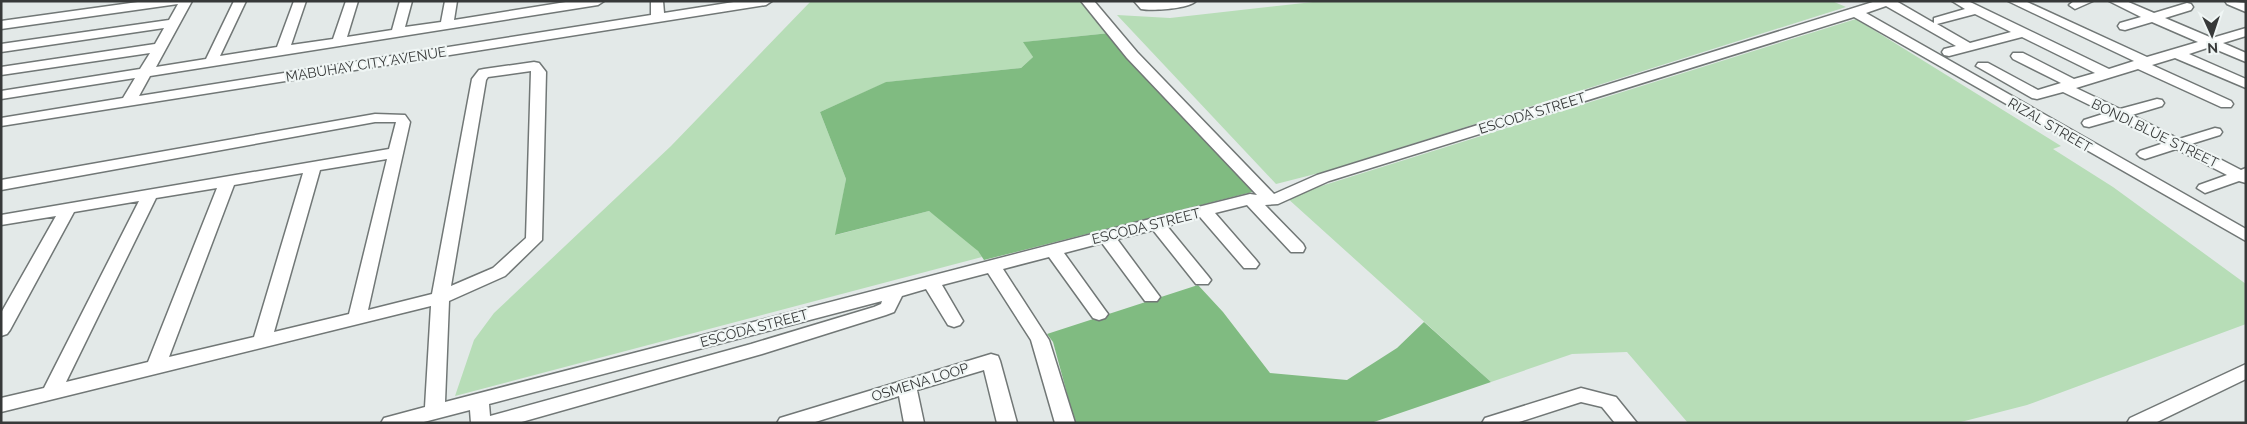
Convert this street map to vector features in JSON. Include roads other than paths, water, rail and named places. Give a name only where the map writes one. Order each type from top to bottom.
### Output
[{"type":"street","points":[[1,26],[174,1]]},
{"type":"street","points":[[129,101],[186,1]]},
{"type":"street","points":[[211,62],[240,1]]},
{"type":"street","points":[[283,50],[300,1]]},
{"type":"street","points":[[339,40],[352,1]]},
{"type":"street","points":[[398,31],[406,1]]},
{"type":"street","points":[[448,23],[451,1]]},
{"type":"street","points":[[505,1],[506,15]]},
{"type":"street","points":[[1,95],[506,15],[554,4],[598,1]]},
{"type":"street","points":[[657,1],[658,18]]},
{"type":"street","name":"MABUHAY CITY AVENUE","points":[[1,122],[658,18],[724,4],[766,1]]},
{"type":"street","points":[[1087,1],[1132,55],[1272,201]]},
{"type":"street","points":[[1140,1],[1145,6],[1160,6],[1190,1]]},
{"type":"street","points":[[1958,1],[2108,74]]},
{"type":"street","points":[[2014,1],[2226,104]]},
{"type":"street","points":[[2115,1],[2246,58]]},
{"type":"street","points":[[2231,1],[2246,8]]},
{"type":"street","points":[[1888,2],[1968,47]]},
{"type":"street","name":"ESCODA STREET","points":[[391,423],[1250,199],[1272,201],[1323,178],[1888,2]]},
{"type":"street","points":[[2125,26],[2187,7]]},
{"type":"street","points":[[1939,21],[1976,10]]},
{"type":"street","name":"RIZAL STREET","points":[[1855,12],[2246,236]]},
{"type":"street","points":[[1,48],[173,23]]},
{"type":"street","points":[[1949,52],[2023,32]]},
{"type":"street","points":[[1983,66],[2037,95],[2245,33]]},
{"type":"street","points":[[1,71],[160,47]]},
{"type":"street","points":[[2176,53],[2246,84]]},
{"type":"street","name":"BONDI BLUE STREET","points":[[2018,56],[2118,115],[2244,175]]},
{"type":"street","points":[[1,405],[440,298],[499,272],[534,240],[539,72],[534,66],[484,73],[479,79],[440,298],[435,411]]},
{"type":"street","points":[[2089,123],[2157,103]]},
{"type":"street","points":[[1,185],[375,118],[400,118],[403,122],[357,318]]},
{"type":"street","points":[[2146,154],[2215,132]]},
{"type":"street","points":[[1,220],[395,153]]},
{"type":"street","points":[[262,342],[313,167]]},
{"type":"street","points":[[2205,188],[2244,175]]},
{"type":"street","points":[[156,367],[227,182]]},
{"type":"street","points":[[52,393],[150,195]]},
{"type":"street","points":[[1250,199],[1297,248]]},
{"type":"street","points":[[1,330],[68,209]]},
{"type":"street","points":[[1204,211],[1250,264]]},
{"type":"street","points":[[1156,223],[1202,280]]},
{"type":"street","points":[[1106,236],[1151,297]]},
{"type":"street","points":[[1053,250],[1099,314]]},
{"type":"street","points":[[992,266],[1040,340],[1065,423]]},
{"type":"street","points":[[931,282],[954,321]]},
{"type":"street","points":[[491,423],[755,349],[880,311],[888,308],[895,291]]},
{"type":"street","name":"OSMENA LOOP","points":[[787,423],[818,418],[906,386],[991,361],[1007,423]]},
{"type":"street","points":[[2137,423],[2246,371]]},
{"type":"street","points":[[906,386],[914,423]]},
{"type":"street","points":[[1492,423],[1581,395],[1609,402],[1627,423]]},
{"type":"street","points":[[479,400],[481,423]]}]
